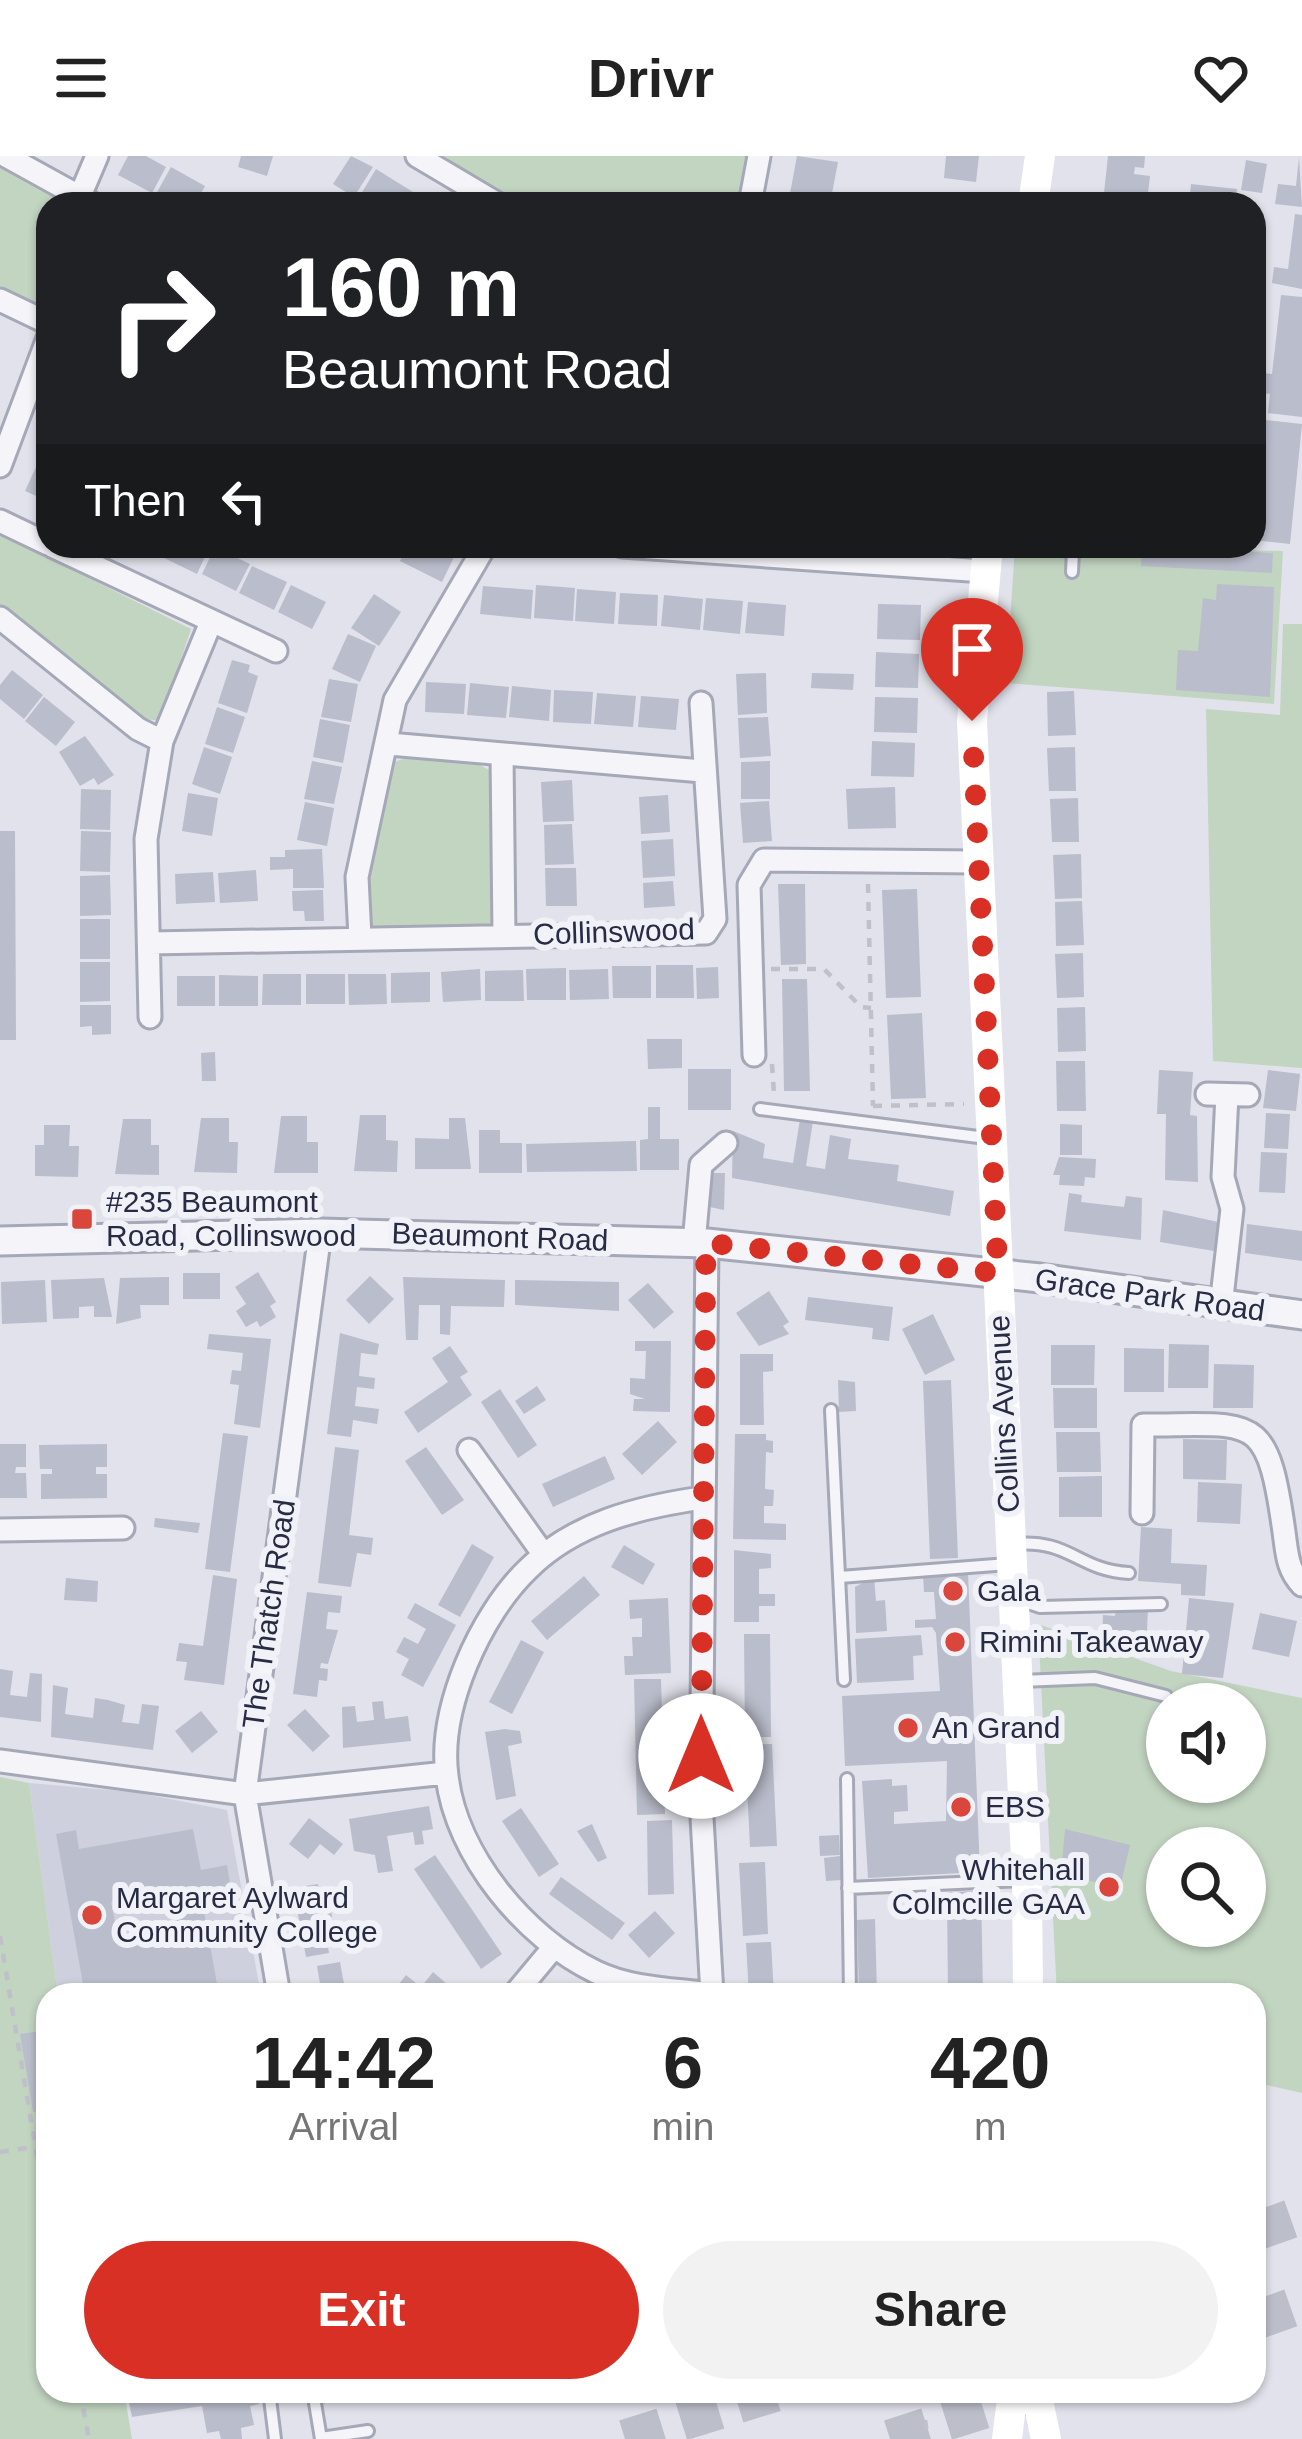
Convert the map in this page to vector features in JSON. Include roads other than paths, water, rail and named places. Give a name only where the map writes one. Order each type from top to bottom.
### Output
[{"type":"main road","points":[[1036,192],[1040,156]]},
{"type":"main road","name":"Collins Avenue","points":[[986,559],[972,721],[976,862],[1014,1599],[1028,1983]]},
{"type":"main road","points":[[1007,2439],[1012,2403]]},
{"type":"main road","points":[[1038,2403],[1046,2439]]},
{"type":"street","points":[[6,156],[71,192]]},
{"type":"street","points":[[88,192],[97,156]]},
{"type":"street","points":[[752,192],[759,156]]},
{"type":"street","points":[[422,158],[478,192]]},
{"type":"street","points":[[0,300],[36,316]]},
{"type":"street","points":[[0,466],[36,370]]},
{"type":"street","points":[[0,521],[36,538]]},
{"type":"street","points":[[77,558],[276,651]]},
{"type":"street","points":[[360,938],[358,877],[395,700],[477,558]]},
{"type":"street","points":[[0,618],[138,730],[162,741]]},
{"type":"street","points":[[150,1017],[146,839],[162,741],[211,622]]},
{"type":"street","name":"Collinswood","points":[[150,943],[706,933],[715,919],[701,704]]},
{"type":"street","points":[[389,744],[702,771]]},
{"type":"street","name":"Collinswood","points":[[502,755],[504,936]]},
{"type":"street","points":[[763,1055],[749,885],[764,860],[976,862]]},
{"type":"street","points":[[1221,1306],[1232,1227],[1223,1177],[1227,1095]]},
{"type":"street","points":[[711,1983],[701,1800],[700,1165],[726,1143]]},
{"type":"street","name":"Beaumont Road","points":[[0,1241],[320,1232],[700,1243],[998,1273]]},
{"type":"street","name":"The Thatch Road","points":[[277,1983],[245,1794],[320,1232]]},
{"type":"street","name":"Grace Park Road","points":[[998,1273],[1302,1315]]},
{"type":"street","points":[[1142,1513],[1143,1425],[1234,1425],[1254,1431],[1264,1443],[1288,1562],[1302,1585]]},
{"type":"street","points":[[470,1450],[544,1555]]},
{"type":"street","points":[[632,1983],[554,1947],[503,1895],[464,1837],[446,1773],[457,1688],[479,1636],[506,1595],[544,1555],[608,1517],[702,1498]]},
{"type":"street","points":[[0,1531],[123,1528]]},
{"type":"street","points":[[0,1761],[245,1794],[446,1773]]},
{"type":"street","points":[[524,1983],[554,1947]]},
{"type":"lane","points":[[1072,572],[1073,558]]},
{"type":"lane","points":[[760,1108],[990,1139]]},
{"type":"lane","points":[[831,1410],[844,1680]]},
{"type":"lane","points":[[840,1577],[1011,1554],[1046,1542],[1065,1548],[1091,1569],[1129,1573]]},
{"type":"lane","points":[[1014,1599],[1040,1606],[1161,1604]]},
{"type":"lane","points":[[1017,1681],[1095,1678],[1146,1691]]},
{"type":"lane","points":[[847,1779],[850,1983]]},
{"type":"lane","points":[[848,1888],[1027,1880]]},
{"type":"lane","points":[[270,2403],[274,2439]]},
{"type":"lane","points":[[315,2403],[321,2439],[368,2431]]},
{"type":"tunnel","points":[[1266,2228],[1302,2215]]},
{"type":"tunnel","points":[[1266,2317],[1302,2304]]},
{"type":"tunnel","points":[[625,2439],[740,2403]]},
{"type":"tunnel","points":[[890,2439],[1003,2403]]},
{"type":"place","name":"#235 Beaumont Road, Collinswood","points":[[82,1219]]},
{"type":"place","name":"Gala","points":[[953,1591]]},
{"type":"place","name":"Rimini Takeaway","points":[[955,1642]]},
{"type":"place","name":"An Grand","points":[[908,1728]]},
{"type":"place","name":"EBS","points":[[961,1807]]},
{"type":"place","name":"Whitehall Colmcille GAA","points":[[1109,1887]]},
{"type":"place","name":"Margaret Aylward Community College","points":[[92,1915]]}]
